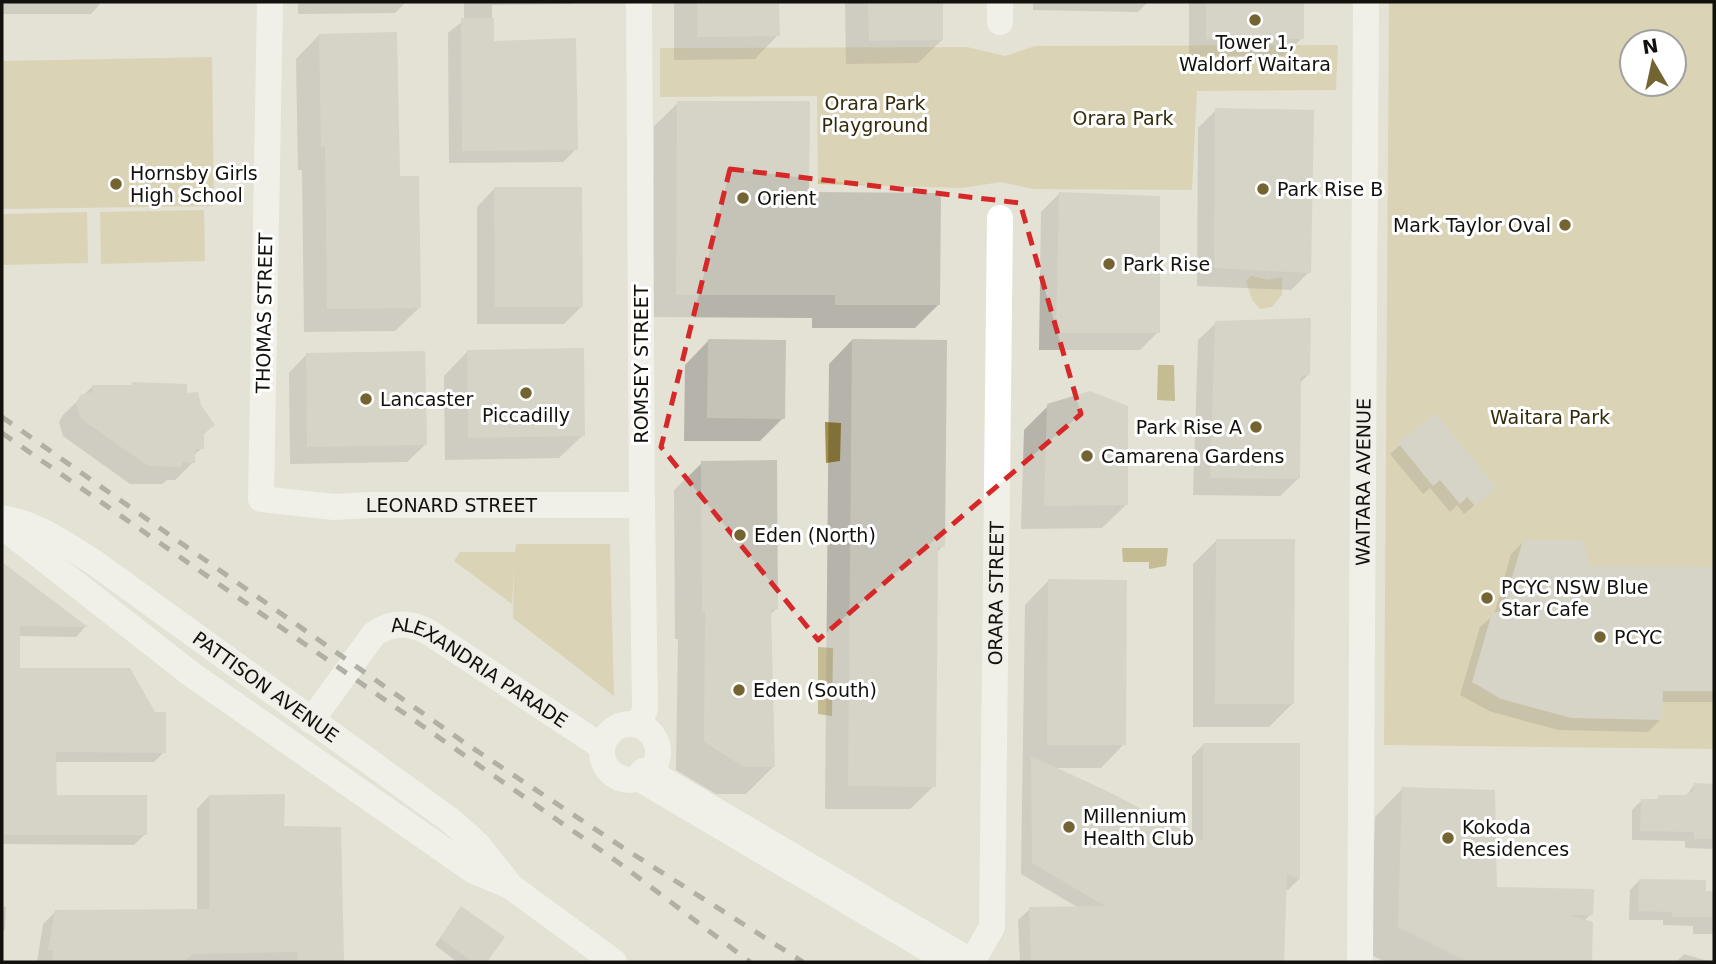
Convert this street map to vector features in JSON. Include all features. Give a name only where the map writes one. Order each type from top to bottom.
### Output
[{"type":"street","name":"THOMAS STREET","points":[[261,499],[270,2]]},
{"type":"street","name":"ROMSEY STREET","points":[[639,2],[645,709],[639,724]]},
{"type":"street","name":"WAITARA AVENUE","points":[[1360,962],[1366,2]]},
{"type":"street","name":"ORARA STREET","points":[[972,962],[992,928],[1000,218]]},
{"type":"street","name":"LEONARD STREET","points":[[261,499],[334,507],[642,505]]},
{"type":"street","name":"PATTISON AVENUE","points":[[2,518],[32,528],[86,557],[450,820],[478,845],[510,886]]},
{"type":"street","name":"PATTISON AVENUE","points":[[2,526],[191,674],[474,871],[510,886],[614,962]]},
{"type":"street","name":"ALEXANDRIA PARADE","points":[[311,721],[379,630],[392,624],[411,625],[423,629],[601,746]]},
{"type":"street","points":[[639,724],[653,736],[659,753],[657,762],[646,776],[636,779],[618,778],[604,765],[601,746],[612,729],[620,725],[639,724]]},
{"type":"street","points":[[646,776],[961,962]]},
{"type":"highlighted area","points":[[730,169],[1020,203],[1081,414],[818,640],[661,447]]},
{"type":"green space","name":"Waitara Park","points":[[1389,2],[1714,2],[1714,749],[1384,745]]},
{"type":"green space","name":"Orara Park","points":[[1338,45],[1336,90],[1197,91],[1192,190],[1033,189],[1001,182],[962,188],[818,184],[817,96],[660,97],[660,48],[967,47],[1005,56],[1035,46]]},
{"type":"green space","points":[[212,57],[214,206],[2,209],[2,61]]},
{"type":"green space","points":[[204,210],[205,261],[101,264],[100,212]]},
{"type":"green space","points":[[87,212],[88,263],[2,265],[2,214]]},
{"type":"green space","points":[[1251,276],[1269,280],[1282,277],[1282,295],[1272,307],[1260,309],[1252,300],[1246,281]]},
{"type":"green space","points":[[516,544],[610,544],[614,696],[513,618],[514,566],[512,604],[454,561],[460,552],[515,552]]},
{"type":"shaded area","points":[[1158,365],[1174,365],[1175,401],[1157,400]]},
{"type":"shaded area","points":[[825,422],[841,423],[840,461],[826,463]]},
{"type":"shaded area","points":[[1122,548],[1168,548],[1166,566],[1149,569],[1149,562],[1123,562]]},
{"type":"shaded area","points":[[818,647],[833,648],[832,716],[818,714]]},
{"type":"building","points":[[697,2],[779,2],[780,36],[697,37]]},
{"type":"building","points":[[868,2],[943,2],[943,40],[869,41]]},
{"type":"building","name":"Tower 1, Waldorf Waitara","points":[[1206,2],[1304,2],[1304,39],[1206,39]]},
{"type":"building","points":[[461,18],[494,18],[494,41],[576,38],[578,150],[462,151]]},
{"type":"building","points":[[397,32],[400,176],[419,176],[421,308],[327,309],[325,147],[321,147],[319,34]]},
{"type":"building","name":"Orient","points":[[677,101],[810,101],[809,192],[941,193],[940,305],[835,305],[835,295],[676,295]]},
{"type":"building","name":"Park Rise B","points":[[1215,108],[1314,110],[1311,273],[1214,268]]},
{"type":"building","points":[[494,187],[582,187],[583,307],[495,307]]},
{"type":"building","name":"Park Rise","points":[[1059,192],[1160,196],[1160,333],[1056,333]]},
{"type":"building","name":"Park Rise A","points":[[1311,318],[1310,375],[1301,376],[1300,479],[1210,478],[1215,321]]},
{"type":"building","points":[[708,339],[786,340],[785,419],[707,418]]},
{"type":"building","points":[[852,339],[947,340],[945,547],[938,547],[936,787],[848,786]]},
{"type":"building","name":"Piccadilly","points":[[584,348],[585,436],[468,438],[467,350]]},
{"type":"building","name":"Lancaster","points":[[425,351],[427,445],[307,447],[306,353]]},
{"type":"building","points":[[132,382],[187,384],[187,393],[198,392],[201,405],[215,425],[204,433],[204,449],[195,449],[195,463],[182,462],[182,467],[148,466],[80,418],[76,403],[80,395],[93,392],[92,385],[133,385]]},
{"type":"building","name":"Camarena Gardens","points":[[1090,391],[1128,406],[1128,505],[1044,506],[1047,404]]},
{"type":"building","points":[[1435,413],[1497,488],[1475,506],[1467,497],[1460,504],[1440,480],[1433,486],[1398,443]]},
{"type":"building","points":[[777,460],[778,609],[771,609],[775,767],[744,767],[704,742],[705,612],[702,612],[701,461]]},
{"type":"building","points":[[1216,539],[1295,539],[1294,704],[1215,704]]},
{"type":"building","name":"PCYC","points":[[1523,540],[1583,540],[1590,566],[1714,567],[1714,691],[1663,691],[1662,720],[1571,718],[1501,699],[1472,682],[1492,613],[1502,611]]},
{"type":"building","points":[[2,562],[88,627],[20,626],[20,668],[130,668],[155,712],[166,712],[166,753],[56,752],[57,795],[147,795],[147,835],[2,835]]},
{"type":"building","points":[[1048,579],[1127,580],[1126,745],[1047,745]]},
{"type":"building","points":[[1203,743],[1300,743],[1300,880],[1287,874],[1284,962],[1031,962],[1029,907],[1105,906],[1032,863],[1031,756],[1107,791],[1203,841]]},
{"type":"building","points":[[1694,783],[1714,784],[1714,839],[1694,839],[1694,832],[1640,831],[1641,799],[1658,799],[1658,795],[1689,795],[1689,792],[1693,792]]},
{"type":"building","name":"Kokoda Residences","points":[[1402,787],[1495,790],[1497,887],[1594,889],[1593,915],[1569,915],[1593,922],[1592,962],[1468,962],[1398,927]]},
{"type":"building","points":[[285,794],[284,826],[341,827],[344,962],[297,962],[297,952],[193,954],[182,962],[52,962],[53,950],[48,950],[55,910],[209,909],[209,795]]},
{"type":"building","points":[[1639,879],[1706,880],[1706,891],[1714,891],[1714,917],[1672,917],[1672,912],[1638,911]]},
{"type":"building","points":[[461,906],[505,937],[487,962],[472,962],[440,938]]},
{"type":"railway","points":[[2,417],[465,743],[803,962]]},
{"type":"railway","points":[[2,433],[619,863],[750,962]]},
{"type":"place","name":"Tower 1, Waldorf Waitara","points":[[1255,20]]},
{"type":"place","name":"Hornsby Girls High School","points":[[116,184]]},
{"type":"place","name":"Park Rise B","points":[[1263,189]]},
{"type":"place","name":"Orient","points":[[743,198]]},
{"type":"place","name":"Mark Taylor Oval","points":[[1565,225]]},
{"type":"place","name":"Park Rise","points":[[1109,264]]},
{"type":"place","name":"Piccadilly","points":[[526,393]]},
{"type":"place","name":"Lancaster","points":[[366,399]]},
{"type":"place","name":"Park Rise A","points":[[1256,427]]},
{"type":"place","name":"Camarena Gardens","points":[[1087,456]]},
{"type":"place","name":"Eden (North)","points":[[740,535]]},
{"type":"place","name":"PCYC NSW Blue Star Cafe","points":[[1487,598]]},
{"type":"place","name":"PCYC","points":[[1600,637]]},
{"type":"place","name":"Eden (South)","points":[[739,690]]},
{"type":"place","name":"Millennium Health Club","points":[[1069,827]]},
{"type":"place","name":"Kokoda Residences","points":[[1448,838]]},
{"type":"park label","name":"Orara Park Playground","points":[[875,114]]}]
